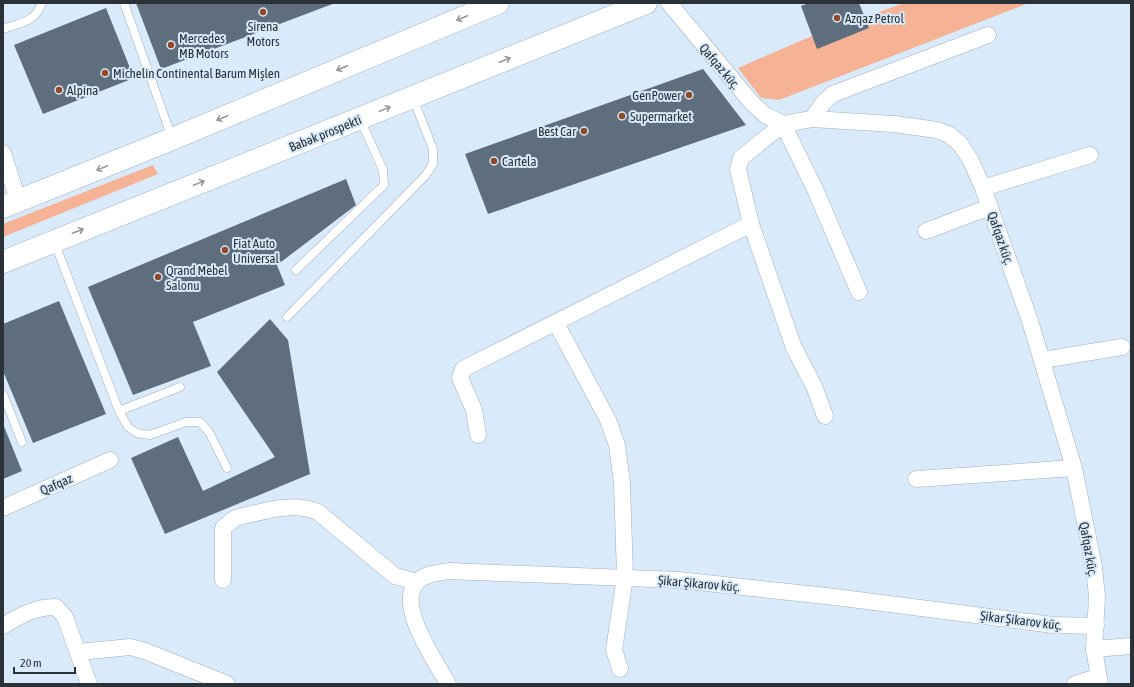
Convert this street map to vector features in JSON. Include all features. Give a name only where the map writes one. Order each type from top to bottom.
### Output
[{"type":"main road","points":[[10,203],[172,139],[498,3]]},
{"type":"main road","name":"Babək prospekti","points":[[3,262],[54,240],[413,98],[646,3]]},
{"type":"street","name":"Qafqaz küç.","points":[[669,3],[751,102],[764,115],[783,124],[812,119],[894,124],[937,130],[950,135],[961,145],[971,161],[990,207],[1042,360],[1074,468],[1094,567],[1098,597],[1094,649],[1099,680],[1075,684]]},
{"type":"street","points":[[812,119],[823,103],[833,94],[988,35]]},
{"type":"street","points":[[825,416],[814,386],[794,348],[751,224],[738,169],[741,158],[783,124],[814,187],[859,292]]},
{"type":"street","points":[[3,153],[10,203]]},
{"type":"street","points":[[983,188],[1090,155]]},
{"type":"street","points":[[926,231],[990,207]]},
{"type":"street","points":[[478,436],[474,410],[460,378],[463,369],[751,224]]},
{"type":"street","points":[[556,323],[608,420],[617,445],[622,483],[625,577],[614,650],[620,669]]},
{"type":"street","points":[[1042,360],[1122,347]]},
{"type":"street","name":"Qafqaz","points":[[3,508],[110,460]]},
{"type":"street","points":[[916,479],[1074,468]]},
{"type":"street","points":[[223,580],[223,528],[227,523],[235,518],[292,506],[306,507],[318,512],[395,576],[417,582],[412,588],[410,595],[412,615],[448,684]]},
{"type":"street","name":"Şikar Şikarov küç.","points":[[417,582],[430,574],[449,571],[678,580],[835,597],[1054,625],[1096,626]]},
{"type":"street","points":[[3,626],[14,619],[40,608],[56,608],[65,616],[79,652],[89,684]]},
{"type":"street","points":[[1094,649],[1131,646]]},
{"type":"street","points":[[79,652],[130,648],[145,651],[227,684]]},
{"type":"lane","points":[[3,29],[32,19],[39,11],[42,3]]},
{"type":"lane","points":[[124,3],[172,139]]},
{"type":"lane","points":[[287,317],[425,176],[433,164],[433,149],[413,98]]},
{"type":"lane","points":[[296,270],[384,185],[383,170],[360,119]]},
{"type":"lane","points":[[54,240],[119,411],[128,427],[136,433],[150,435],[186,422],[200,422],[209,432],[227,468]]},
{"type":"lane","points":[[119,411],[180,387]]},
{"type":"lane","points":[[3,394],[22,442]]},
{"type":"shaded area","points":[[904,3],[1029,3],[779,100],[761,98],[738,68],[812,36],[818,48],[869,28],[865,17]]},
{"type":"shaded area","points":[[153,165],[158,174],[3,237],[3,224]]},
{"type":"building","points":[[136,3],[335,3],[161,69]]},
{"type":"building","points":[[809,3],[859,3],[869,28],[817,49],[801,6]]},
{"type":"building","points":[[106,8],[134,78],[43,114],[14,45]]},
{"type":"building","points":[[703,69],[746,125],[488,214],[465,154]]},
{"type":"building","points":[[346,179],[356,205],[277,265],[285,285],[193,322],[211,366],[133,395],[88,287]]},
{"type":"building","points":[[59,301],[106,414],[33,443],[3,371],[3,324]]},
{"type":"building","points":[[270,319],[288,340],[310,474],[165,534],[131,458],[178,437],[203,491],[275,457],[217,372]]},
{"type":"building","points":[[3,424],[22,471],[3,479]]},
{"type":"place","name":"Sirena Motors","points":[[263,12]]},
{"type":"place","name":"Azqaz Petrol","points":[[837,18]]},
{"type":"place","name":"Mercedes MB Motors","points":[[171,45]]},
{"type":"place","name":"Michelin Continental Barum Mişlen","points":[[105,73]]},
{"type":"place","name":"Alpina","points":[[59,90]]},
{"type":"place","name":"GenPower","points":[[689,95]]},
{"type":"place","name":"Supermarket","points":[[622,116]]},
{"type":"place","name":"Best Car","points":[[584,131]]},
{"type":"place","name":"Cartela","points":[[494,161]]},
{"type":"place","name":"Fiat Auto Universal","points":[[225,250]]},
{"type":"place","name":"Qrand Mebel Salonu","points":[[158,277]]}]
